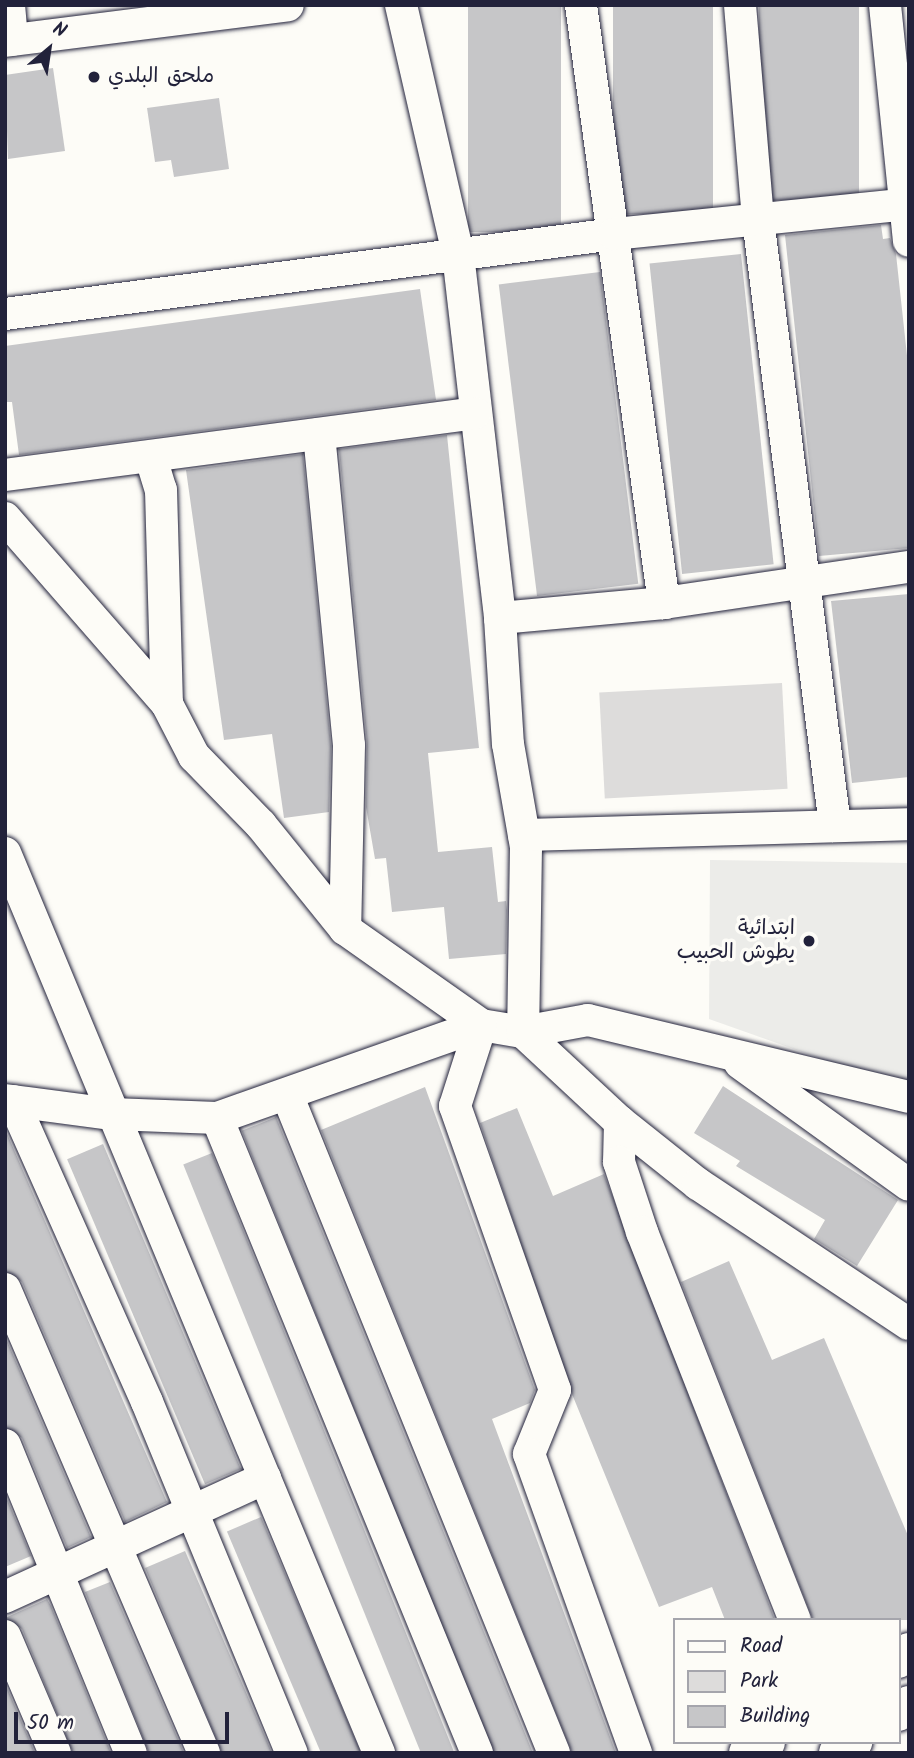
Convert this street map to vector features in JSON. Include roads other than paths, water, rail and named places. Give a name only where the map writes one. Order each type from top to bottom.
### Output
[{"type":"street","points":[[9,5],[9,40],[166,13],[288,5]]},
{"type":"street","points":[[401,5],[457,254],[500,618],[508,744],[524,835],[523,1032],[620,1122],[698,1184],[909,1324]]},
{"type":"street","points":[[581,5],[664,603]]},
{"type":"street","points":[[740,5],[758,219],[808,582],[835,826]]},
{"type":"street","points":[[885,5],[909,241]]},
{"type":"street","points":[[5,313],[614,234],[906,205]]},
{"type":"street","points":[[5,475],[150,458],[475,413]]},
{"type":"street","points":[[319,434],[349,745],[345,929]]},
{"type":"street","points":[[150,458],[161,490],[167,704]]},
{"type":"street","points":[[5,518],[167,704],[194,756],[261,825],[345,929],[481,1024],[523,1032],[588,1020],[909,1097]]},
{"type":"street","points":[[500,618],[664,603],[909,567]]},
{"type":"street","points":[[524,835],[909,824]]},
{"type":"street","points":[[5,853],[12,888],[113,1114],[379,1753]]},
{"type":"street","points":[[9,1101],[113,1114],[217,1118],[288,1097],[481,1024]]},
{"type":"street","points":[[481,1024],[455,1106],[555,1390],[529,1454],[636,1753]]},
{"type":"street","points":[[730,1056],[909,1185]]},
{"type":"street","points":[[288,1097],[554,1753]]},
{"type":"street","points":[[9,1101],[192,1511],[292,1753]]},
{"type":"street","points":[[217,1118],[477,1753]]},
{"type":"street","points":[[620,1122],[620,1162],[642,1232],[794,1618]]},
{"type":"street","points":[[5,1289],[204,1753]]},
{"type":"street","points":[[5,1445],[131,1753]]},
{"type":"street","points":[[5,1597],[265,1478]]},
{"type":"street","points":[[5,1636],[55,1753]]},
{"type":"place","name":"ملحق البلدي","points":[[94,77]]},
{"type":"place","name":"ابتدائية يطوش الحبيب","points":[[809,941]]}]
